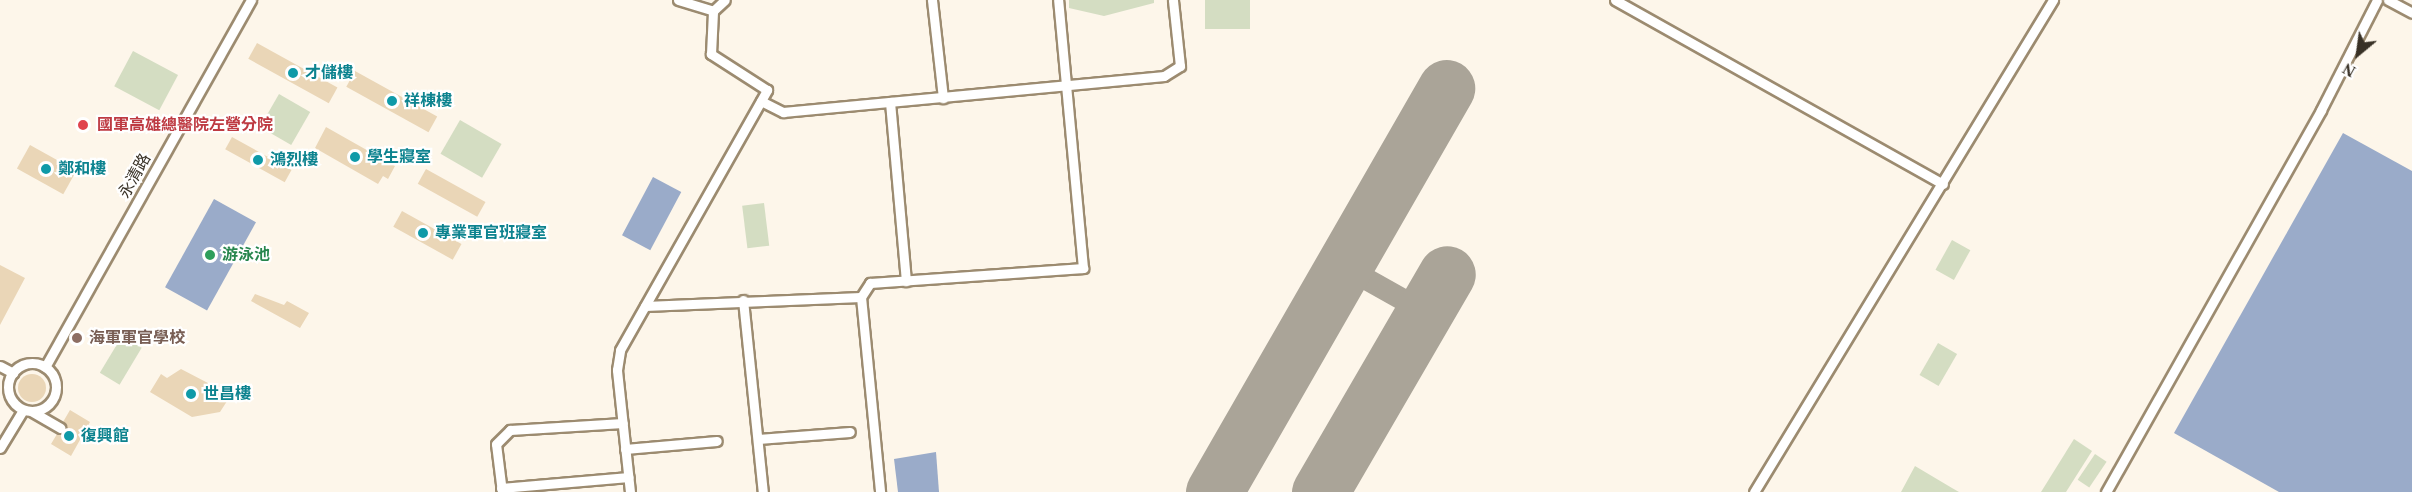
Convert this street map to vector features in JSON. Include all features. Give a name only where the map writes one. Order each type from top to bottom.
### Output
[{"type":"street","name":"永清路","points":[[45,367],[251,0]]},
{"type":"street","points":[[678,0],[713,11]]},
{"type":"street","points":[[630,492],[622,423],[620,350],[767,90],[711,54],[713,11],[726,0]]},
{"type":"street","points":[[932,0],[943,98]]},
{"type":"street","points":[[880,492],[861,297],[870,283],[1083,268],[1058,0]]},
{"type":"street","points":[[761,101],[783,112],[1164,76],[1180,66],[1173,0]]},
{"type":"street","points":[[1615,0],[1943,184]]},
{"type":"street","points":[[1754,492],[2053,0]]},
{"type":"street","points":[[2106,492],[2321,110],[2376,0]]},
{"type":"street","points":[[2388,0],[2412,13]]},
{"type":"street","points":[[891,102],[906,281]]},
{"type":"street","points":[[645,306],[743,300],[861,297]]},
{"type":"street","points":[[743,300],[763,492]]},
{"type":"street","points":[[0,448],[27,410],[45,407],[55,395],[54,379],[45,367],[31,364],[13,373]]},
{"type":"street","points":[[0,366],[13,373]]},
{"type":"street","points":[[13,373],[9,394],[27,410],[60,428]]},
{"type":"street","points":[[622,423],[510,430],[496,444],[501,490],[629,477]]},
{"type":"street","points":[[758,439],[850,432]]},
{"type":"street","points":[[625,449],[717,441]]},
{"type":"green space","points":[[1069,0],[1154,0],[1154,3],[1104,16],[1069,8]]},
{"type":"green space","points":[[1205,0],[1250,0],[1250,29],[1205,29]]},
{"type":"green space","points":[[133,51],[178,75],[159,110],[114,86]]},
{"type":"green space","points":[[279,94],[310,112],[291,145],[260,127]]},
{"type":"green space","points":[[460,120],[502,144],[482,178],[440,154]]},
{"type":"green space","points":[[764,203],[769,246],[747,248],[742,206]]},
{"type":"green space","points":[[1952,240],[1970,250],[1954,280],[1936,270]]},
{"type":"green space","points":[[122,336],[142,348],[120,385],[100,373]]},
{"type":"green space","points":[[1938,343],[1957,354],[1939,386],[1920,375]]},
{"type":"green space","points":[[2074,439],[2092,451],[2066,492],[2041,492]]},
{"type":"green space","points":[[2095,454],[2107,462],[2089,488],[2078,480]]},
{"type":"green space","points":[[1915,466],[1952,488],[1959,492],[1901,492]]},
{"type":"water","points":[[2343,133],[2412,171],[2412,492],[2279,492],[2174,433]]},
{"type":"water","points":[[653,177],[681,192],[650,250],[622,235]]},
{"type":"water","name":"游泳池","points":[[214,199],[256,222],[207,311],[165,287]]},
{"type":"water","points":[[936,452],[939,492],[898,492],[894,459]]},
{"type":"building","name":"才儲樓","points":[[257,43],[337,88],[329,103],[248,59]]},
{"type":"building","name":"祥棟樓","points":[[355,71],[437,117],[428,132],[346,87]]},
{"type":"building","name":"學生寢室","points":[[326,127],[395,166],[388,179],[383,176],[378,184],[315,148]]},
{"type":"building","name":"鴻烈樓","points":[[232,137],[291,170],[285,182],[225,149]]},
{"type":"building","name":"鄭和樓","points":[[30,145],[76,171],[63,194],[17,169]]},
{"type":"building","name":"專業軍官班寢室","points":[[426,169],[485,202],[477,217],[418,184]]},
{"type":"building","name":"專業軍官班寢室","points":[[402,211],[461,244],[453,260],[393,227]]},
{"type":"building","points":[[0,265],[25,278],[0,325]]},
{"type":"building","points":[[255,294],[284,305],[287,301],[309,313],[300,328],[251,301]]},
{"type":"building","name":"世昌樓","points":[[181,369],[231,395],[220,412],[192,417],[150,392],[161,374],[167,378]]},
{"type":"building","points":[[32,374],[42,378],[46,388],[42,398],[32,402],[22,398],[18,388],[22,378]]},
{"type":"building","name":"復興館","points":[[70,410],[90,422],[71,456],[51,444],[57,434],[66,431],[63,422]]},
{"type":"taxiway","points":[[1343,266],[1425,312]]},
{"type":"runway","points":[[1214,492],[1446,88]]},
{"type":"runway","points":[[1320,492],[1447,274]]},
{"type":"place","name":"才儲樓","points":[[293,73]]},
{"type":"place","name":"祥棟樓","points":[[392,101]]},
{"type":"place","name":"國軍高雄總醫院左營分院","points":[[83,125]]},
{"type":"place","name":"學生寢室","points":[[355,157]]},
{"type":"place","name":"鴻烈樓","points":[[258,160]]},
{"type":"place","name":"鄭和樓","points":[[46,169]]},
{"type":"place","name":"專業軍官班寢室","points":[[423,233]]},
{"type":"place","name":"游泳池","points":[[210,255]]},
{"type":"place","name":"海軍軍官學校","points":[[77,338]]},
{"type":"place","name":"世昌樓","points":[[191,394]]},
{"type":"place","name":"復興館","points":[[69,436]]}]
